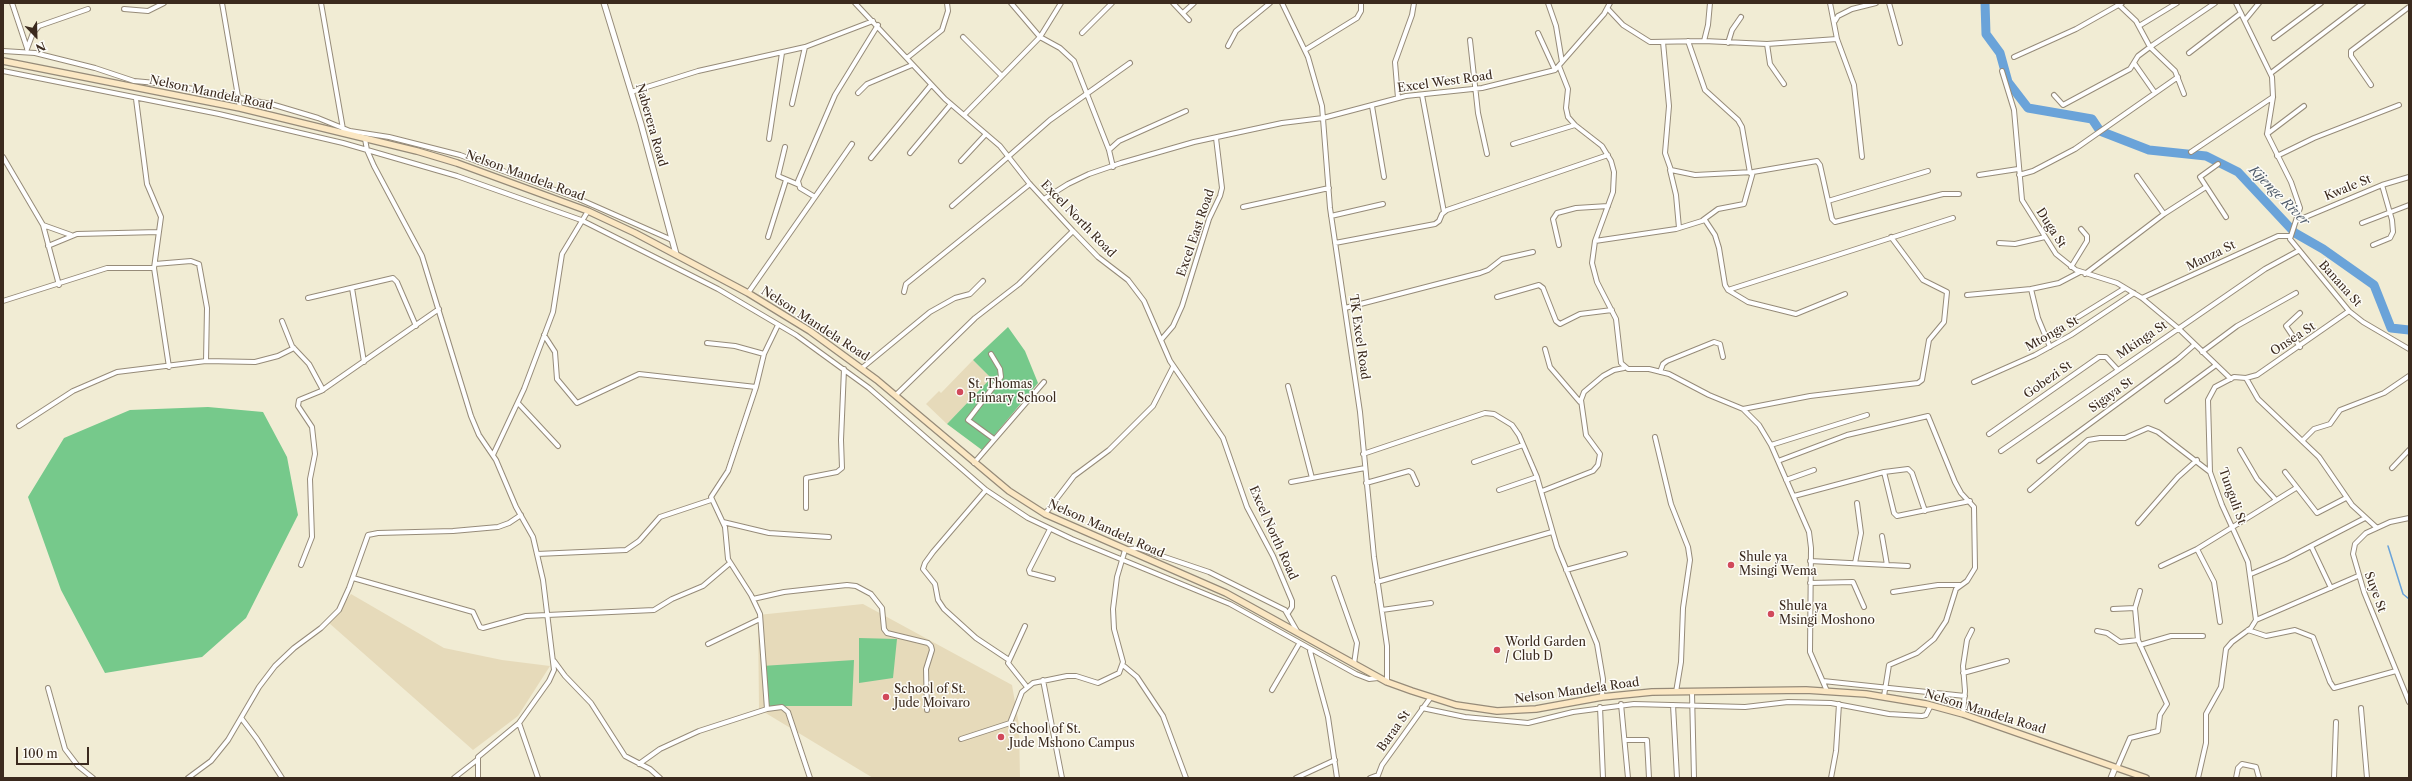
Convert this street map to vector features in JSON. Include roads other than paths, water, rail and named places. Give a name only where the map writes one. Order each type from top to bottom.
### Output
[{"type":"main road","name":"Nelson Mandela Road","points":[[3,61],[240,108],[365,139],[457,163],[588,211],[676,254],[748,293],[810,331],[862,368],[896,395],[974,463],[1025,502],[1045,514],[1226,593],[1297,631],[1379,678],[1431,697],[1479,709],[1516,711],[1602,697],[1676,692],[1827,691],[1884,696],[1930,705],[1963,714],[2146,778]]},
{"type":"street","points":[[12,3],[27,51]]},
{"type":"street","points":[[124,9],[150,11],[164,3]]},
{"type":"street","points":[[222,3],[240,108]]},
{"type":"street","points":[[321,3],[343,129]]},
{"type":"street","name":"Naberera Road","points":[[604,3],[631,92],[676,254]]},
{"type":"street","name":"Excel North Road","points":[[855,3],[878,25],[912,65],[950,104],[1009,155],[1030,184],[1098,257],[1134,286],[1147,307],[1173,367],[1223,438],[1247,507],[1273,556],[1292,601],[1292,607],[1288,613]]},
{"type":"street","points":[[907,58],[942,30],[948,11],[947,3]]},
{"type":"street","points":[[1011,3],[1040,37],[1060,48],[1071,58],[1087,92],[1109,150],[1113,167]]},
{"type":"street","points":[[964,115],[1040,37],[1061,3]]},
{"type":"street","points":[[1082,33],[1112,3]]},
{"type":"street","points":[[1173,3],[1189,20]]},
{"type":"street","points":[[1183,13],[1194,3]]},
{"type":"street","points":[[1228,46],[1236,31],[1270,3]]},
{"type":"street","name":"TK Excel Road","points":[[1282,3],[1305,50],[1316,80],[1324,118],[1331,216],[1360,412],[1377,582],[1388,659],[1387,682]]},
{"type":"street","points":[[1305,50],[1357,18],[1361,11],[1361,3]]},
{"type":"street","points":[[1398,98],[1395,62],[1412,15],[1414,3]]},
{"type":"street","points":[[1548,3],[1556,26],[1561,64],[1568,89],[1566,114],[1575,125],[1602,146],[1608,155],[1614,176],[1612,192],[1596,241],[1592,268],[1597,282],[1612,310],[1616,323],[1619,359],[1624,368]]},
{"type":"street","points":[[1538,34],[1555,70],[1608,9],[1610,3]]},
{"type":"street","points":[[1704,41],[1708,25],[1710,3]]},
{"type":"street","points":[[1830,3],[1838,38],[1854,85],[1862,157]]},
{"type":"street","points":[[1835,21],[1840,14],[1852,9],[1876,3]]},
{"type":"street","points":[[1889,3],[1900,43]]},
{"type":"street","points":[[2139,26],[2177,3]]},
{"type":"street","points":[[2054,96],[2063,105],[2130,69],[2138,56],[2215,3]]},
{"type":"street","points":[[2236,3],[2271,74],[2273,97],[2267,134],[2299,202],[2299,213],[2290,235]]},
{"type":"street","points":[[2245,20],[2259,3]]},
{"type":"street","points":[[2274,38],[2321,3]]},
{"type":"street","points":[[2271,74],[2363,3]]},
{"type":"street","points":[[2371,85],[2352,56],[2351,51],[2409,7],[2404,3]]},
{"type":"street","points":[[2014,57],[2076,29],[2119,4],[2139,26],[2150,47],[2173,68],[2184,94]]},
{"type":"street","points":[[27,51],[33,34],[39,26],[88,9]]},
{"type":"street","points":[[1608,9],[1636,35],[1650,42],[1704,41],[1767,44],[1838,38]]},
{"type":"street","points":[[2189,53],[2241,13]]},
{"type":"street","points":[[1728,43],[1732,30],[1741,17]]},
{"type":"street","points":[[631,92],[698,71],[806,47],[874,21]]},
{"type":"street","points":[[797,184],[835,95],[878,25]]},
{"type":"street","points":[[963,37],[1002,76]]},
{"type":"street","points":[[1470,40],[1475,90],[1487,154]]},
{"type":"street","points":[[1596,241],[1679,228],[1703,220],[1718,209],[1744,204],[1752,172],[1742,127],[1738,120],[1705,90],[1688,41]]},
{"type":"street","points":[[1662,42],[1668,106],[1665,153],[1676,195],[1679,228]]},
{"type":"street","points":[[1767,44],[1770,64],[1784,84]]},
{"type":"street","points":[[792,104],[806,47]]},
{"type":"street","points":[[3,51],[27,51],[95,68],[134,81],[163,83],[286,108],[343,129],[389,137],[460,155],[579,199],[672,240]]},
{"type":"street","points":[[769,139],[782,53]]},
{"type":"street","points":[[952,206],[1009,155],[1087,92],[1130,63]]},
{"type":"street","points":[[2134,63],[2155,93]]},
{"type":"street","points":[[858,93],[867,84],[912,65]]},
{"type":"street","name":"Excel West Road","points":[[1324,118],[1398,98],[1475,90],[1555,70]]},
{"type":"street","points":[[3,71],[136,99],[237,118],[367,150],[457,176],[581,220],[718,289],[778,325],[844,369],[886,402],[986,490],[1050,529],[1230,604],[1310,651],[1356,674],[1369,679],[1379,678]]},
{"type":"street","name":"Duga St","points":[[2002,71],[2014,110],[2018,169],[2024,204],[2056,254],[2080,272],[2125,288],[2142,298],[2178,328],[2230,379]]},
{"type":"street","points":[[2019,175],[2033,171],[2074,149],[2178,77]]},
{"type":"street","points":[[870,158],[931,85]]},
{"type":"street","points":[[1422,96],[1444,212]]},
{"type":"street","points":[[2191,152],[2273,97]]},
{"type":"street","points":[[136,99],[147,184],[161,216],[155,266],[169,367]]},
{"type":"street","points":[[910,153],[950,104]]},
{"type":"street","points":[[2277,156],[2314,138],[2399,105]]},
{"type":"street","points":[[1372,106],[1384,177]]},
{"type":"street","points":[[2267,134],[2304,106]]},
{"type":"street","points":[[1109,150],[1119,141],[1186,111]]},
{"type":"street","points":[[1044,199],[1076,179],[1194,142],[1282,123],[1324,118]]},
{"type":"street","points":[[1512,144],[1575,125]]},
{"type":"street","points":[[962,161],[986,134]]},
{"type":"street","name":"Excel East Road","points":[[1161,340],[1173,326],[1182,306],[1210,219],[1220,196],[1222,188],[1216,138]]},
{"type":"street","points":[[365,139],[367,150],[422,256],[471,416],[479,435],[493,455],[533,537],[538,554],[548,616],[554,661],[552,675],[519,723],[484,751],[477,760],[454,778]]},
{"type":"street","points":[[748,293],[852,144]]},
{"type":"street","points":[[785,147],[778,176],[797,184],[815,197]]},
{"type":"street","points":[[1335,243],[1435,224],[1444,212],[1608,155]]},
{"type":"street","points":[[3,157],[43,225],[59,285]]},
{"type":"street","points":[[1670,170],[1692,175],[1752,172],[1817,161],[1820,165],[1832,219],[1837,222],[1936,196],[1959,194]]},
{"type":"street","points":[[2218,164],[2200,176],[2226,217]]},
{"type":"street","points":[[1979,176],[2018,169]]},
{"type":"street","points":[[1828,201],[1928,171]]},
{"type":"street","points":[[2137,176],[2164,214]]},
{"type":"street","name":"Kwale St","points":[[2295,223],[2382,185],[2409,178]]},
{"type":"street","points":[[768,237],[786,180]]},
{"type":"street","points":[[904,292],[906,284],[1030,184]]},
{"type":"street","points":[[2373,245],[2386,240],[2392,235],[2393,226],[2382,185]]},
{"type":"street","points":[[2085,274],[2164,214],[2206,187]]},
{"type":"street","points":[[1243,207],[1329,188]]},
{"type":"street","points":[[1331,216],[1383,204]]},
{"type":"street","points":[[2362,223],[2389,211],[2409,205]]},
{"type":"street","points":[[1559,245],[1553,219],[1557,214],[1576,208],[1608,206]]},
{"type":"street","points":[[493,455],[518,403],[557,298],[562,254],[581,220],[588,211]]},
{"type":"street","points":[[1728,290],[1953,218]]},
{"type":"street","points":[[1703,220],[1707,222],[1715,235],[1719,248],[1722,278],[1728,290],[1748,302],[1796,314],[1844,294]]},
{"type":"street","points":[[43,225],[71,235],[160,232]]},
{"type":"street","points":[[2072,267],[2087,241],[2087,236],[2081,229]]},
{"type":"street","points":[[896,395],[975,318],[1020,284],[1073,231]]},
{"type":"street","points":[[48,246],[71,235]]},
{"type":"street","name":"Banana St","points":[[2290,235],[2298,251],[2349,311],[2363,322],[2409,349]]},
{"type":"street","name":"Manza St","points":[[2142,298],[2278,236],[2290,235]]},
{"type":"street","points":[[1743,409],[1810,396],[1918,383],[1922,380],[1929,340],[1944,322],[1947,292],[1923,280],[1891,237]]},
{"type":"street","points":[[1999,243],[2015,244],[2045,237]]},
{"type":"street","name":"Mkinga St","points":[[2000,451],[2117,369],[2265,269],[2298,251]]},
{"type":"street","points":[[1345,308],[1480,273],[1488,270],[1502,259],[1533,252]]},
{"type":"street","points":[[3,301],[59,285],[107,268],[155,266],[191,261],[199,264],[207,308],[206,361]]},
{"type":"street","points":[[1967,295],[2031,289],[2059,283],[2080,272]]},
{"type":"street","points":[[308,298],[352,288],[387,277],[394,278],[416,326]]},
{"type":"street","points":[[862,368],[930,312],[955,298],[970,294],[983,281]]},
{"type":"street","points":[[1497,297],[1541,286],[1556,321],[1560,324],[1580,314],[1612,310]]},
{"type":"street","points":[[352,288],[364,362]]},
{"type":"street","points":[[2078,317],[2125,288]]},
{"type":"street","points":[[2031,289],[2038,318],[2050,347]]},
{"type":"street","name":"Mtonga St","points":[[1974,382],[2050,347],[2089,324],[2134,293]]},
{"type":"street","points":[[2202,352],[2237,326],[2296,293]]},
{"type":"street","points":[[301,565],[312,537],[310,479],[315,454],[312,427],[297,403],[301,399],[312,396],[323,390],[439,309]]},
{"type":"street","name":"Onsea St","points":[[2246,378],[2252,378],[2300,347],[2349,311]]},
{"type":"street","points":[[2300,313],[2286,326],[2300,347]]},
{"type":"street","points":[[282,320],[294,348],[309,364],[323,390]]},
{"type":"street","points":[[767,709],[760,619],[753,599],[730,563],[726,550],[727,537],[723,522],[711,500],[713,493],[728,471],[756,387],[764,354],[778,325]]},
{"type":"street","points":[[544,335],[555,352],[557,379],[577,403],[640,374],[756,387]]},
{"type":"street","points":[[1660,372],[1663,364],[1667,361],[1714,342],[1720,344],[1723,357]]},
{"type":"street","points":[[707,343],[735,346],[764,354]]},
{"type":"street","name":"Sigaya St","points":[[2039,461],[2172,364],[2194,345]]},
{"type":"street","points":[[19,426],[58,399],[100,378],[134,368],[169,367],[206,361],[255,362],[278,356],[294,348]]},
{"type":"street","points":[[1542,491],[1593,471],[1598,465],[1600,454],[1586,435],[1580,402],[1550,367],[1545,349]]},
{"type":"street","points":[[991,354],[1000,369],[1001,377],[968,420],[994,439]]},
{"type":"street","name":"Gobezi St","points":[[1989,434],[2099,357],[2106,356],[2117,369]]},
{"type":"street","points":[[2167,401],[2216,365]]},
{"type":"street","points":[[1045,514],[1074,476],[1109,450],[1153,406],[1173,367]]},
{"type":"street","points":[[1580,402],[1584,392],[1603,376],[1614,370],[1624,368],[1660,372],[1669,374],[1714,398],[1743,409],[1759,425],[1771,445],[1809,532],[1810,652],[1827,691]]},
{"type":"street","points":[[806,508],[806,478],[837,472],[842,468],[841,440],[844,369]]},
{"type":"street","name":"Tunguli St","points":[[2246,378],[2237,376],[2215,387],[2208,400],[2210,472],[2232,526],[2245,553],[2251,574],[2256,620]]},
{"type":"street","points":[[2302,441],[2314,429],[2330,424],[2340,410],[2384,393],[2409,376]]},
{"type":"street","points":[[2246,378],[2258,399],[2319,457],[2346,498],[2377,528]]},
{"type":"street","points":[[974,463],[1044,382]]},
{"type":"street","points":[[1288,386],[1312,478]]},
{"type":"street","points":[[518,403],[558,446]]},
{"type":"street","points":[[1363,454],[1488,413],[1512,425],[1537,476],[1552,532],[1597,644],[1603,679],[1602,697]]},
{"type":"street","points":[[1771,445],[1867,415]]},
{"type":"street","points":[[1778,461],[1847,435],[1926,415],[1931,421],[1955,482],[1961,493],[1971,501],[1975,510],[1976,562],[1970,577],[1956,589],[1946,620],[1938,634],[1917,653],[1889,665],[1884,696]]},
{"type":"street","points":[[2030,490],[2088,440],[2100,438],[2125,438],[2148,428],[2158,432],[2210,472]]},
{"type":"street","points":[[1655,437],[1671,504],[1688,547],[1690,560],[1683,608],[1681,662],[1676,692]]},
{"type":"street","points":[[1474,462],[1523,445]]},
{"type":"street","points":[[2240,450],[2257,479],[2276,500]]},
{"type":"street","points":[[2392,468],[2409,450]]},
{"type":"street","points":[[2138,523],[2178,477],[2196,460]]},
{"type":"street","points":[[1291,482],[1365,468]]},
{"type":"street","points":[[1794,496],[1884,472],[1910,469],[1925,511]]},
{"type":"street","points":[[1786,480],[1814,470]]},
{"type":"street","points":[[1366,483],[1408,471],[1412,473],[1417,484]]},
{"type":"street","points":[[1884,472],[1895,516],[1971,501]]},
{"type":"street","points":[[2285,472],[2317,513],[2346,498]]},
{"type":"street","points":[[1499,490],[1537,476]]},
{"type":"street","points":[[2161,566],[2197,549],[2232,526],[2296,488]]},
{"type":"street","points":[[986,490],[933,552],[925,563],[924,569],[935,584],[938,600],[944,609],[976,638],[1009,660]]},
{"type":"street","points":[[538,554],[626,550],[639,541],[660,518],[711,500]]},
{"type":"street","points":[[1855,563],[1861,536],[1857,503]]},
{"type":"street","points":[[188,778],[211,762],[242,719],[259,687],[275,666],[294,648],[325,625],[339,610],[353,578],[366,538],[373,533],[477,530],[504,525],[521,515]]},
{"type":"street","points":[[2251,574],[2311,546],[2365,518]]},
{"type":"street","name":"Suye St","points":[[2409,518],[2390,522],[2377,528],[2359,538],[2354,547],[2358,576],[2409,702]]},
{"type":"street","points":[[723,522],[779,534],[829,537]]},
{"type":"street","points":[[1050,529],[1029,570],[1030,573],[1053,579]]},
{"type":"street","points":[[1377,582],[1552,532]]},
{"type":"street","points":[[1882,536],[1887,565]]},
{"type":"street","points":[[2311,546],[2331,588]]},
{"type":"street","points":[[1186,778],[1163,716],[1137,677],[1124,666],[1114,629],[1113,609],[1125,550],[1138,548],[1198,567],[1268,600],[1288,613],[1297,631]]},
{"type":"street","points":[[2197,549],[2213,579],[2220,622]]},
{"type":"street","points":[[1566,570],[1625,554]]},
{"type":"street","points":[[1810,561],[1908,566]]},
{"type":"street","points":[[353,578],[473,612],[481,628],[526,616],[654,610],[672,599],[703,586],[730,563]]},
{"type":"street","points":[[2198,778],[2206,743],[2206,714],[2221,687],[2226,649],[2232,642],[2248,630],[2256,620],[2358,576]]},
{"type":"street","points":[[1334,578],[1357,643],[1354,664]]},
{"type":"street","points":[[1810,583],[1853,582],[1864,607]]},
{"type":"street","points":[[753,599],[784,592],[847,585],[856,586],[871,594],[882,606],[884,628],[887,633],[928,643],[931,646],[932,650],[926,669],[927,710]]},
{"type":"street","points":[[1893,592],[1938,585],[1961,585]]},
{"type":"street","points":[[2111,778],[2130,738],[2158,731],[2160,715],[2167,704],[2138,640],[2135,608],[2140,591]]},
{"type":"street","points":[[1382,610],[1431,603]]},
{"type":"street","points":[[2113,609],[2135,608]]},
{"type":"street","points":[[708,644],[760,619]]},
{"type":"street","points":[[1025,626],[1009,660],[1010,667],[1027,687]]},
{"type":"street","points":[[1963,714],[1965,696],[1963,673],[1967,640],[1972,630]]},
{"type":"street","points":[[2248,630],[2266,636],[2295,630],[2313,637],[2330,682],[2334,688],[2396,671]]},
{"type":"street","points":[[2097,631],[2107,633],[2120,642],[2138,640]]},
{"type":"street","points":[[2140,645],[2171,636],[2203,636]]},
{"type":"street","points":[[1272,690],[1299,644]]},
{"type":"street","points":[[1310,651],[1325,703],[1337,778]]},
{"type":"street","points":[[554,661],[565,676],[591,702],[622,753],[660,778]]},
{"type":"street","points":[[1963,673],[2007,661]]},
{"type":"street","points":[[961,739],[1010,723],[1020,695],[1027,687],[1043,680],[1076,676],[1098,683],[1119,673],[1124,666]]},
{"type":"street","points":[[1043,680],[1062,778]]},
{"type":"street","points":[[1823,681],[1965,696]]},
{"type":"street","points":[[48,688],[65,749],[78,766],[93,778]]},
{"type":"street","points":[[1692,693],[1691,706],[1694,778]]},
{"type":"street","name":"Baraa St","points":[[1378,776],[1382,765],[1431,697]]},
{"type":"street","points":[[1422,708],[1465,717],[1528,723],[1600,707],[1621,704],[1745,707],[1796,702],[1839,704],[1889,714],[1922,716],[1926,715],[1930,705]]},
{"type":"street","points":[[1621,704],[1628,778]]},
{"type":"street","points":[[1831,778],[1836,751],[1839,704]]},
{"type":"street","points":[[1673,705],[1677,778]]},
{"type":"street","points":[[639,764],[660,749],[683,738],[767,709],[782,707],[788,712],[810,778]]},
{"type":"street","points":[[1600,707],[1603,778]]},
{"type":"street","points":[[2361,708],[2367,778]]},
{"type":"street","points":[[242,719],[282,778]]},
{"type":"street","points":[[2334,778],[2336,722]]},
{"type":"street","points":[[519,723],[538,778]]},
{"type":"street","points":[[1624,740],[1647,740],[1649,778]]},
{"type":"street","points":[[477,760],[478,778]]},
{"type":"street","points":[[1296,778],[1335,760]]},
{"type":"street","points":[[2236,778],[2242,764],[2256,767],[2259,778]]},
{"type":"street","points":[[1370,778],[1378,776]]},
{"type":"waterway","name":"Kijenge River","points":[[1985,3],[1986,34],[2000,53],[2008,82],[2028,108],[2092,119],[2100,131],[2149,150],[2206,156],[2238,172],[2295,233],[2323,249],[2374,285],[2391,328],[2409,330]]},
{"type":"waterway","points":[[2388,546],[2403,594],[2409,599]]},
{"type":"place","name":"St. Thomas Primary School","points":[[960,392]]},
{"type":"place","name":"Shule ya Msingi Wema","points":[[1731,565]]},
{"type":"place","name":"Shule ya Msingi Moshono","points":[[1771,614]]},
{"type":"place","name":"World Garden / Club D","points":[[1497,650]]},
{"type":"place","name":"School of St. Jude Moivaro","points":[[886,697]]},
{"type":"place","name":"School of St. Jude Mshono Campus","points":[[1001,737]]}]
